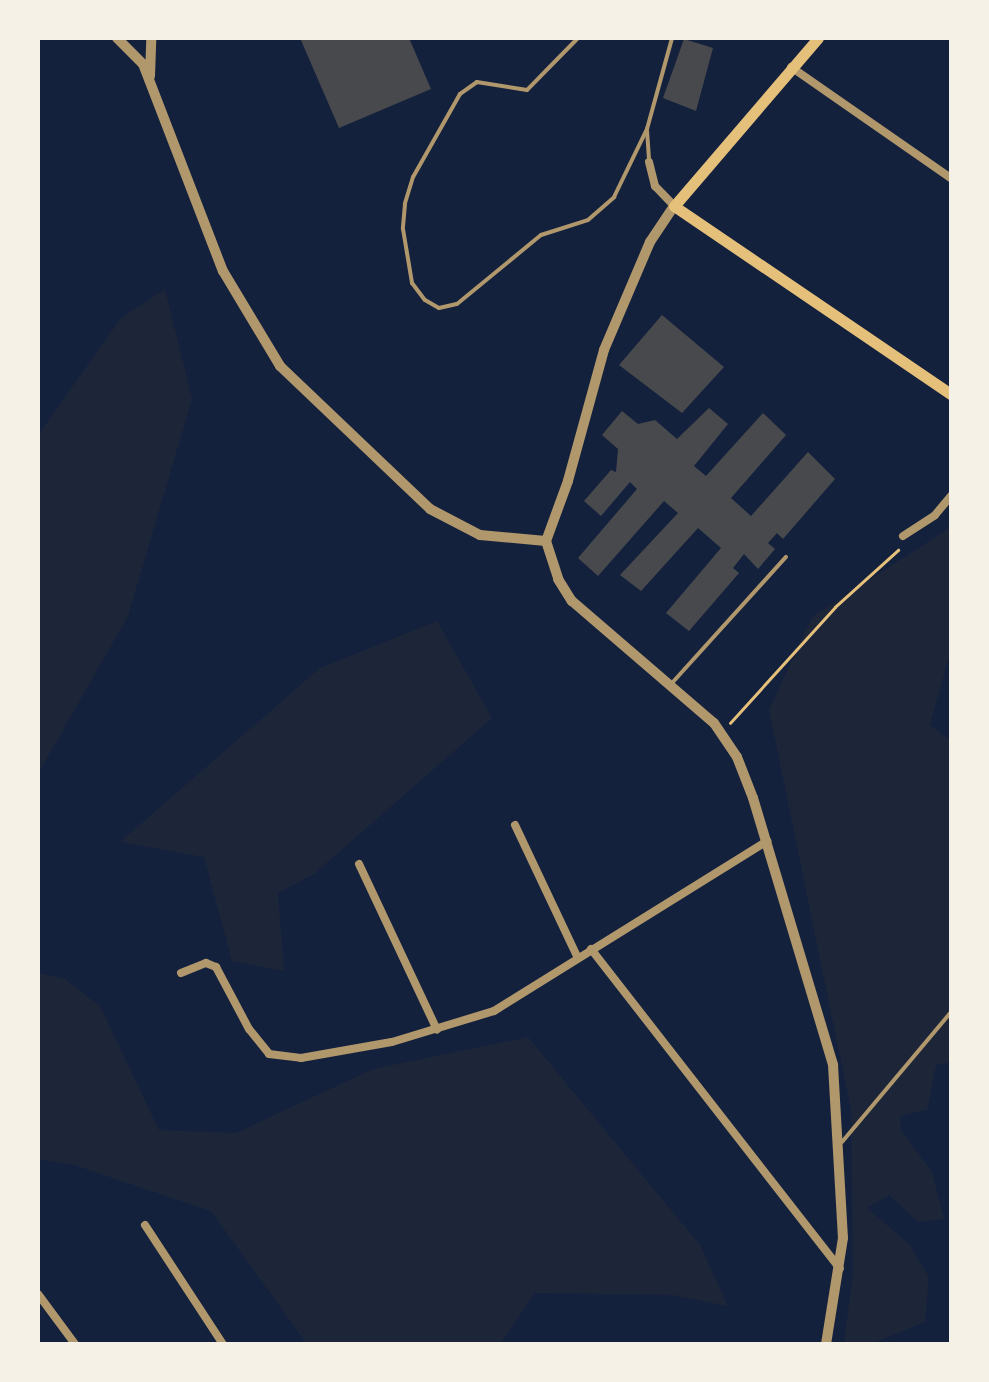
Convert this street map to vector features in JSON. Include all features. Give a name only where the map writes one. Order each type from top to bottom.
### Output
[{"type":"main road","points":[[818,38],[790,66],[674,206],[952,395]]},
{"type":"street","points":[[117,38],[143,64],[223,270],[280,366],[430,509],[480,535],[504,541],[546,541]]},
{"type":"street","points":[[150,82],[152,38]]},
{"type":"street","points":[[790,66],[952,178]]},
{"type":"street","points":[[649,162],[655,186],[674,206],[650,242],[604,350],[568,481],[546,541],[558,580],[572,601],[672,682],[722,732],[737,758],[767,840],[834,1065],[841,1143],[841,1270],[826,1344]]},
{"type":"street","points":[[903,536],[936,515],[952,496]]},
{"type":"street","points":[[515,825],[577,956]]},
{"type":"street","points":[[180,973],[206,963],[216,966],[249,1029],[269,1054],[283,1059],[392,1042],[494,1010],[767,840]]},
{"type":"street","points":[[359,864],[437,1030]]},
{"type":"street","points":[[592,949],[841,1270]]},
{"type":"street","points":[[145,1225],[223,1344]]},
{"type":"street","points":[[38,1294],[75,1344]]},
{"type":"lane","points":[[578,38],[527,90],[477,82],[460,94],[413,176],[403,229],[412,283],[425,300],[439,308],[457,304],[532,241],[588,220],[614,197],[647,128],[672,38]]},
{"type":"lane","points":[[647,128],[649,162]]},
{"type":"lane","points":[[672,682],[786,557]]},
{"type":"lane","points":[[841,1143],[952,1012]]},
{"type":"path","points":[[722,732],[835,607],[896,554],[903,536]]},
{"type":"shaded area","points":[[165,289],[192,399],[128,616],[38,774],[38,435],[121,318]]},
{"type":"shaded area","points":[[951,527],[951,649],[930,725],[951,741],[951,1062],[936,1065],[927,1110],[900,1116],[901,1130],[932,1172],[944,1219],[918,1222],[889,1195],[867,1208],[909,1244],[929,1277],[925,1322],[871,1344],[844,1344],[853,1272],[851,1110],[769,710],[812,617]]},
{"type":"shaded area","points":[[437,621],[492,718],[314,874],[278,893],[284,971],[232,961],[204,857],[120,842],[320,668]]},
{"type":"shaded area","points":[[38,973],[65,979],[100,1006],[159,1130],[236,1133],[373,1069],[528,1037],[700,1245],[728,1306],[673,1295],[535,1293],[500,1344],[307,1344],[211,1211],[74,1165],[38,1159]]},
{"type":"building","points":[[300,38],[409,38],[431,89],[339,128]]},
{"type":"building","points":[[684,39],[713,48],[696,111],[663,98]]},
{"type":"building","points":[[662,315],[724,367],[682,413],[619,365]]},
{"type":"building","points":[[709,408],[728,424],[694,466],[706,476],[763,413],[786,435],[731,498],[751,516],[808,452],[835,479],[783,539],[777,533],[768,543],[775,549],[758,569],[744,554],[733,568],[739,573],[689,631],[666,613],[721,548],[698,528],[641,591],[620,575],[678,513],[664,501],[598,576],[578,558],[637,489],[630,482],[601,516],[584,501],[611,470],[616,472],[618,449],[602,435],[622,411],[638,424],[655,420],[677,439]]}]
